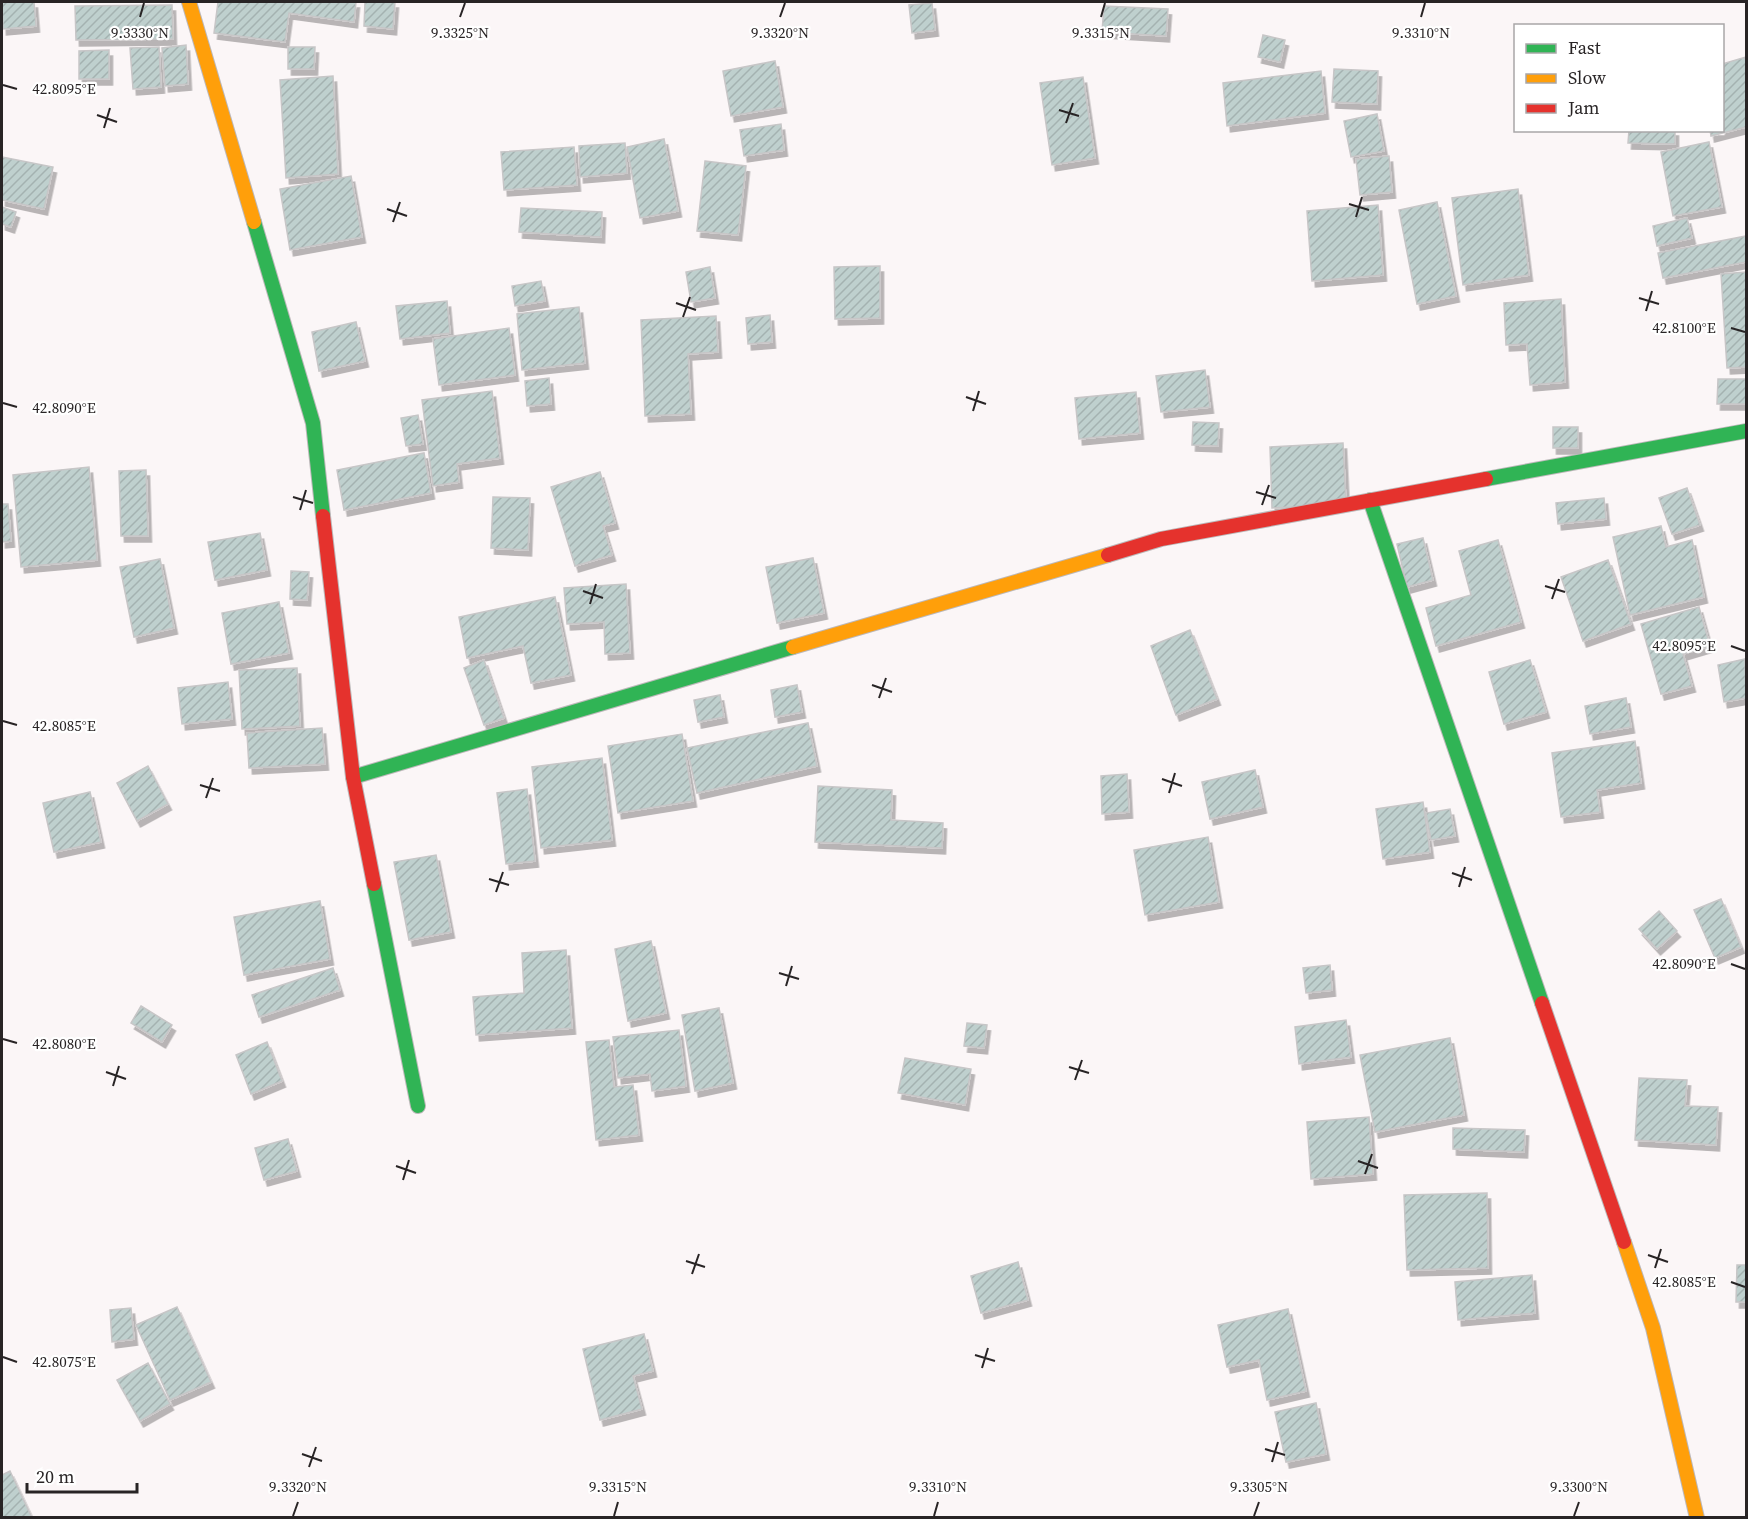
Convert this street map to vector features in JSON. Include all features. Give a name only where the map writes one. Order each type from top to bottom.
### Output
[{"type":"street","points":[[189,2],[313,423],[353,777],[418,1106]]},
{"type":"street","points":[[353,777],[1161,539],[1746,431]]},
{"type":"street","points":[[1370,500],[1653,1328],[1697,1518]]},
{"type":"building","points":[[2,2],[34,2],[36,26],[3,29]]},
{"type":"building","points":[[218,2],[356,2],[354,22],[289,13],[285,42],[214,33]]},
{"type":"building","points":[[365,2],[395,2],[393,29],[364,26]]},
{"type":"building","points":[[932,3],[935,30],[912,33],[909,5]]},
{"type":"building","points":[[172,5],[173,39],[76,40],[75,6]]},
{"type":"building","points":[[1104,6],[1168,9],[1166,36],[1102,32]]},
{"type":"building","points":[[1263,35],[1285,40],[1280,62],[1258,57]]},
{"type":"building","points":[[186,45],[188,84],[165,86],[162,48]]},
{"type":"building","points":[[159,47],[161,87],[133,89],[130,48]]},
{"type":"building","points":[[288,47],[315,47],[314,69],[288,69]]},
{"type":"building","points":[[109,50],[109,79],[79,79],[79,51]]},
{"type":"building","points":[[1746,57],[1746,127],[1711,136],[1710,132],[1724,132],[1724,63]]},
{"type":"building","points":[[775,61],[783,107],[731,116],[723,71]]},
{"type":"building","points":[[1334,69],[1378,71],[1377,104],[1332,102]]},
{"type":"building","points":[[1321,71],[1325,113],[1227,126],[1223,83]]},
{"type":"building","points":[[333,76],[338,174],[286,178],[280,80]]},
{"type":"building","points":[[1083,77],[1095,158],[1052,165],[1040,83]]},
{"type":"building","points":[[1377,114],[1384,151],[1351,157],[1344,121]]},
{"type":"building","points":[[781,124],[784,150],[744,156],[740,130]]},
{"type":"building","points":[[1629,132],[1675,132],[1675,144],[1628,143]]},
{"type":"building","points":[[664,139],[678,211],[640,218],[627,147]]},
{"type":"building","points":[[1709,142],[1722,207],[1673,216],[1661,152]]},
{"type":"building","points":[[625,143],[627,173],[580,177],[579,146]]},
{"type":"building","points":[[574,147],[577,185],[504,190],[501,152]]},
{"type":"building","points":[[1389,156],[1392,192],[1360,195],[1356,159]]},
{"type":"building","points":[[2,157],[53,167],[44,209],[2,200]]},
{"type":"building","points":[[705,161],[746,166],[738,235],[697,231]]},
{"type":"building","points":[[351,176],[362,237],[290,250],[280,189]]},
{"type":"building","points":[[1518,189],[1529,275],[1463,285],[1452,198]]},
{"type":"building","points":[[1437,202],[1456,296],[1417,304],[1399,210]]},
{"type":"building","points":[[1378,205],[1383,275],[1312,281],[1307,211]]},
{"type":"building","points":[[2,207],[16,212],[11,227],[2,224]]},
{"type":"building","points":[[521,208],[602,212],[601,237],[519,232]]},
{"type":"building","points":[[1687,218],[1692,238],[1657,246],[1653,226]]},
{"type":"building","points":[[1746,236],[1746,262],[1663,278],[1658,253]]},
{"type":"building","points":[[880,266],[880,318],[835,319],[834,267]]},
{"type":"building","points":[[710,267],[715,298],[691,302],[686,272]]},
{"type":"building","points":[[1746,272],[1746,367],[1727,368],[1721,274]]},
{"type":"building","points":[[541,281],[545,301],[515,306],[512,286]]},
{"type":"building","points":[[1561,299],[1565,382],[1530,385],[1527,344],[1506,345],[1504,303]]},
{"type":"building","points":[[447,301],[450,333],[400,339],[396,306]]},
{"type":"building","points":[[579,307],[585,363],[522,370],[517,314]]},
{"type":"building","points":[[770,315],[772,342],[748,344],[746,318]]},
{"type":"building","points":[[716,316],[718,352],[688,354],[691,414],[645,416],[641,320]]},
{"type":"building","points":[[356,322],[365,361],[319,371],[312,332]]},
{"type":"building","points":[[509,328],[515,375],[439,385],[433,339]]},
{"type":"building","points":[[1205,370],[1210,407],[1161,412],[1156,376]]},
{"type":"building","points":[[549,378],[551,404],[527,406],[525,381]]},
{"type":"building","points":[[1718,379],[1746,379],[1746,404],[1717,404]]},
{"type":"building","points":[[492,391],[500,458],[457,464],[459,482],[433,486],[422,400]]},
{"type":"building","points":[[1136,392],[1140,433],[1079,439],[1075,398]]},
{"type":"building","points":[[418,415],[423,444],[406,446],[401,418]]},
{"type":"building","points":[[1193,422],[1219,423],[1218,446],[1192,445]]},
{"type":"building","points":[[1553,427],[1578,427],[1578,448],[1553,448]]},
{"type":"building","points":[[1343,443],[1346,504],[1272,508],[1270,447]]},
{"type":"building","points":[[424,453],[431,493],[344,510],[337,470]]},
{"type":"building","points":[[89,467],[97,560],[21,567],[13,475]]},
{"type":"building","points":[[146,470],[148,536],[121,536],[119,471]]},
{"type":"building","points":[[600,472],[615,523],[603,526],[612,555],[575,566],[551,487]]},
{"type":"building","points":[[1687,488],[1700,525],[1672,534],[1659,498]]},
{"type":"building","points":[[493,497],[530,498],[528,550],[491,548]]},
{"type":"building","points":[[1604,498],[1606,519],[1558,524],[1556,503]]},
{"type":"building","points":[[2,504],[8,504],[11,541],[2,542]]},
{"type":"building","points":[[1661,526],[1666,547],[1692,540],[1704,597],[1630,615],[1613,537]]},
{"type":"building","points":[[260,533],[267,570],[215,580],[208,542]]},
{"type":"building","points":[[1423,538],[1433,580],[1407,587],[1397,544]]},
{"type":"building","points":[[1498,540],[1521,622],[1436,646],[1426,608],[1471,595],[1459,551]]},
{"type":"building","points":[[813,558],[824,613],[777,623],[766,567]]},
{"type":"building","points":[[160,559],[174,628],[134,637],[120,567]]},
{"type":"building","points":[[1608,560],[1631,624],[1583,641],[1561,577]]},
{"type":"building","points":[[291,571],[309,572],[307,600],[290,599]]},
{"type":"building","points":[[626,584],[630,653],[605,654],[604,622],[567,624],[564,588]]},
{"type":"building","points":[[555,597],[571,675],[531,683],[523,646],[467,658],[459,617]]},
{"type":"building","points":[[279,602],[289,653],[231,664],[222,613]]},
{"type":"building","points":[[1699,607],[1710,646],[1683,654],[1692,686],[1661,694],[1641,624]]},
{"type":"building","points":[[1190,630],[1217,699],[1176,715],[1151,646]]},
{"type":"building","points":[[1745,659],[1746,698],[1724,702],[1718,665]]},
{"type":"building","points":[[484,660],[504,718],[484,725],[464,668]]},
{"type":"building","points":[[1530,660],[1546,712],[1504,724],[1489,672]]},
{"type":"building","points":[[297,668],[300,726],[242,729],[239,670]]},
{"type":"building","points":[[228,682],[232,719],[182,724],[178,688]]},
{"type":"building","points":[[797,685],[802,712],[775,717],[771,690]]},
{"type":"building","points":[[720,695],[724,717],[698,722],[694,700]]},
{"type":"building","points":[[1626,698],[1631,727],[1590,734],[1585,706]]},
{"type":"building","points":[[808,723],[817,766],[697,793],[687,748]]},
{"type":"building","points":[[322,728],[325,764],[249,768],[247,733]]},
{"type":"building","points":[[682,734],[693,801],[618,813],[608,746]]},
{"type":"building","points":[[1635,741],[1641,783],[1597,790],[1600,812],[1561,817],[1552,753]]},
{"type":"building","points":[[602,758],[612,840],[541,848],[532,767]]},
{"type":"building","points":[[148,766],[168,804],[137,821],[117,783]]},
{"type":"building","points":[[1255,770],[1263,807],[1210,819],[1202,782]]},
{"type":"building","points":[[1127,774],[1129,812],[1102,814],[1101,776]]},
{"type":"building","points":[[818,786],[892,790],[891,820],[943,823],[942,848],[815,842]]},
{"type":"building","points":[[527,789],[535,861],[506,864],[497,793]]},
{"type":"building","points":[[90,792],[101,842],[54,852],[43,803]]},
{"type":"building","points":[[1423,802],[1430,852],[1383,859],[1376,809]]},
{"type":"building","points":[[1450,809],[1455,836],[1431,840],[1426,813]]},
{"type":"building","points":[[1208,837],[1219,902],[1145,915],[1134,850]]},
{"type":"building","points":[[436,855],[451,932],[409,940],[394,862]]},
{"type":"building","points":[[1721,899],[1741,947],[1715,958],[1694,910]]},
{"type":"building","points":[[320,901],[330,959],[244,975],[234,917]]},
{"type":"building","points":[[1659,911],[1677,931],[1657,949],[1639,929]]},
{"type":"building","points":[[651,941],[666,1013],[628,1021],[615,949]]},
{"type":"building","points":[[566,950],[572,1028],[476,1035],[473,997],[524,993],[522,953]]},
{"type":"building","points":[[1330,965],[1332,990],[1306,993],[1303,968]]},
{"type":"building","points":[[333,968],[340,990],[259,1017],[252,995]]},
{"type":"building","points":[[141,1006],[172,1025],[162,1042],[131,1023]]},
{"type":"building","points":[[719,1008],[733,1083],[695,1091],[682,1015]]},
{"type":"building","points":[[1346,1020],[1351,1057],[1299,1064],[1295,1027]]},
{"type":"building","points":[[967,1023],[987,1025],[984,1048],[964,1046]]},
{"type":"building","points":[[679,1030],[686,1086],[652,1091],[650,1074],[618,1078],[613,1037]]},
{"type":"building","points":[[1450,1038],[1464,1115],[1375,1132],[1360,1055]]},
{"type":"building","points":[[609,1040],[614,1087],[633,1085],[639,1135],[596,1140],[586,1042]]},
{"type":"building","points":[[267,1042],[282,1081],[251,1094],[236,1055]]},
{"type":"building","points":[[905,1058],[971,1069],[965,1105],[898,1093]]},
{"type":"building","points":[[1639,1078],[1687,1080],[1685,1106],[1718,1107],[1716,1145],[1635,1140]]},
{"type":"building","points":[[1369,1117],[1373,1174],[1311,1179],[1307,1122]]},
{"type":"building","points":[[1453,1128],[1525,1130],[1524,1152],[1453,1149]]},
{"type":"building","points":[[288,1139],[297,1171],[264,1180],[255,1148]]},
{"type":"building","points":[[1487,1193],[1488,1268],[1407,1270],[1404,1195]]},
{"type":"building","points":[[1018,1262],[1028,1300],[981,1313],[971,1276]]},
{"type":"building","points":[[1737,1265],[1746,1265],[1746,1302],[1736,1302]]},
{"type":"building","points":[[1532,1275],[1535,1313],[1458,1320],[1455,1282]]},
{"type":"building","points":[[177,1307],[211,1382],[170,1400],[136,1325]]},
{"type":"building","points":[[131,1308],[134,1339],[112,1342],[110,1310]]},
{"type":"building","points":[[1288,1309],[1306,1391],[1267,1400],[1259,1360],[1227,1367],[1218,1325]]},
{"type":"building","points":[[644,1334],[653,1371],[633,1376],[642,1409],[600,1420],[583,1349]]},
{"type":"building","points":[[148,1363],[170,1404],[140,1421],[117,1380]]},
{"type":"building","points":[[1316,1403],[1326,1454],[1286,1462],[1275,1412]]},
{"type":"building","points":[[10,1471],[32,1518],[2,1518],[2,1475]]},
{"type":"traffic: fast","points":[[254,222],[313,423],[323,516]]},
{"type":"traffic: fast","points":[[1486,479],[1746,431]]},
{"type":"traffic: fast","points":[[1370,500],[1542,1003]]},
{"type":"traffic: fast","points":[[353,777],[793,647]]},
{"type":"traffic: fast","points":[[374,884],[418,1106]]},
{"type":"traffic: slow","points":[[189,2],[254,222]]},
{"type":"traffic: slow","points":[[793,647],[1108,555]]},
{"type":"traffic: slow","points":[[1624,1242],[1653,1328],[1697,1518]]},
{"type":"traffic: jam","points":[[1108,555],[1161,539],[1486,479]]},
{"type":"traffic: jam","points":[[323,516],[353,777],[374,884]]},
{"type":"traffic: jam","points":[[1542,1003],[1624,1242]]}]
